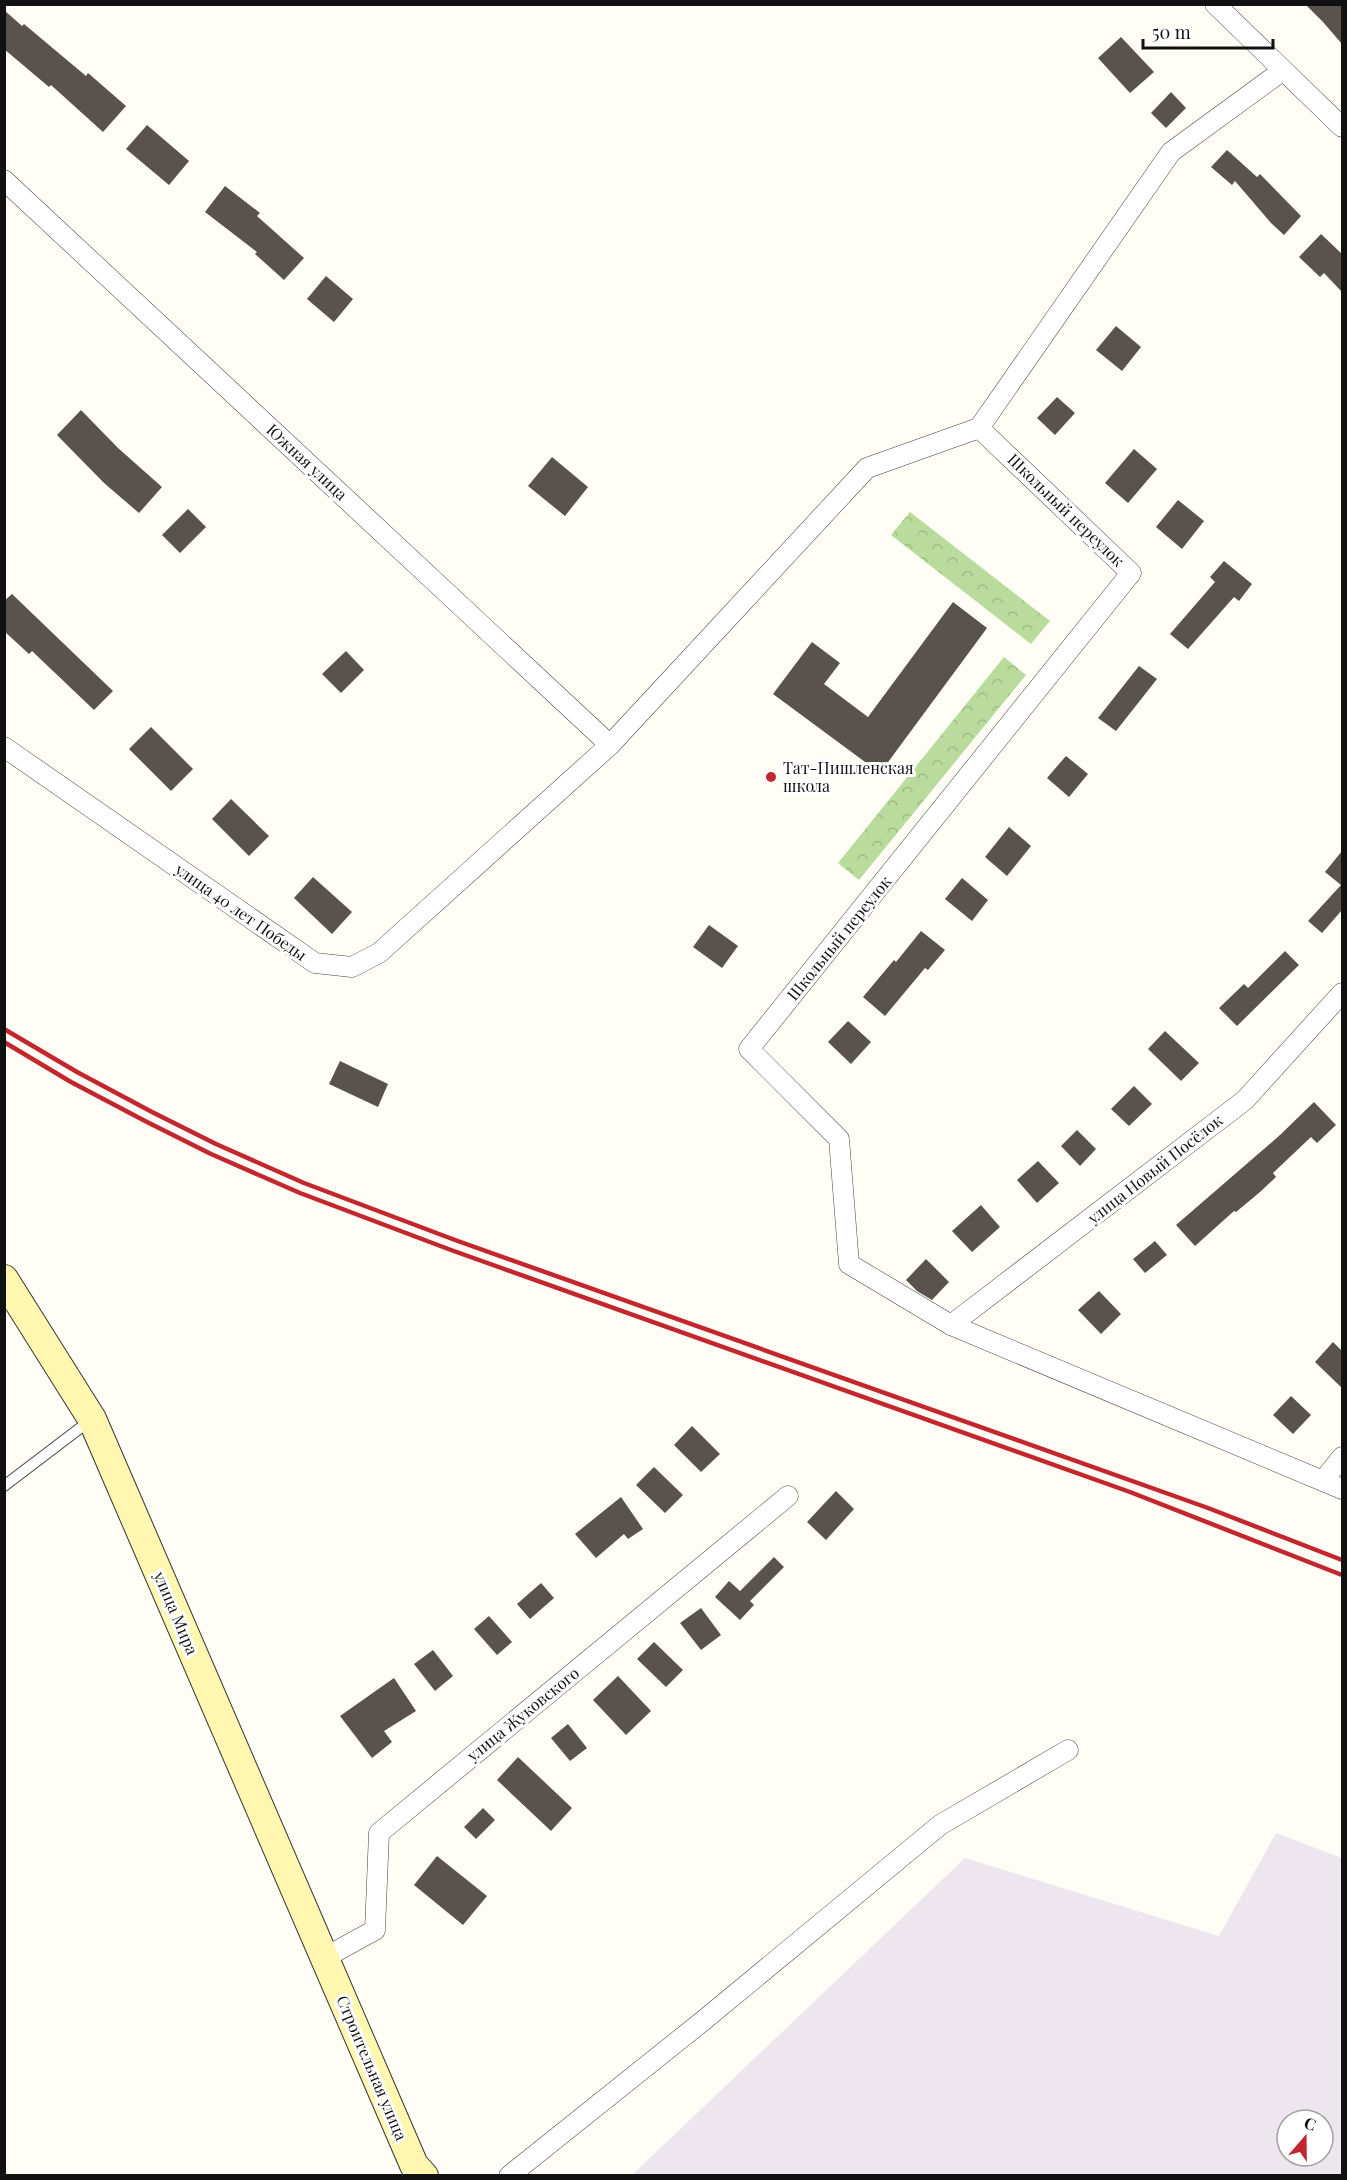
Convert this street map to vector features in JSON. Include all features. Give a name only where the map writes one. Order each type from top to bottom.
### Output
[{"type":"street","points":[[1215,4],[1342,128]]},
{"type":"street","points":[[979,428],[1171,152],[1282,71]]},
{"type":"street","name":"Южная улица","points":[[4,180],[610,745]]},
{"type":"street","name":"улица 40 лет Победы","points":[[4,747],[315,963],[352,967],[380,953],[610,745],[867,468],[979,428]]},
{"type":"street","name":"Школьный переулок","points":[[951,1325],[849,1264],[839,1138],[749,1049],[1131,573],[979,428]]},
{"type":"street","name":"улица Новый Посёлок","points":[[951,1325],[1245,1100],[1342,993]]},
{"type":"street","name":"улица Мира","points":[[4,1279],[92,1419],[324,1958]]},
{"type":"street","points":[[951,1325],[1342,1489]]},
{"type":"street","points":[[1323,1481],[1342,1457]]},
{"type":"street","name":"улица Жуковского","points":[[324,1958],[375,1930],[379,1833],[788,1496]]},
{"type":"street","points":[[509,2175],[704,2020],[940,1825],[1068,1750]]},
{"type":"street","name":"Строительная улица","points":[[324,1958],[414,2165],[424,2175]]},
{"type":"lane","points":[[4,1486],[92,1419]]},
{"type":"shaded area","points":[[1276,1833],[1342,1858],[1342,2175],[632,2175],[965,1858],[1219,1936]]},
{"type":"green space","points":[[910,512],[1050,621],[1031,644],[891,535]]},
{"type":"green space","points":[[1004,657],[1026,675],[859,880],[838,863]]},
{"type":"building","points":[[1305,4],[1342,4],[1342,44],[1323,22]]},
{"type":"building","points":[[4,10],[86,76],[88,73],[126,106],[103,132],[51,85],[49,87],[4,49]]},
{"type":"building","points":[[1121,37],[1154,72],[1130,93],[1098,58]]},
{"type":"building","points":[[1171,92],[1186,108],[1166,128],[1151,113]]},
{"type":"building","points":[[147,125],[189,161],[169,185],[126,149]]},
{"type":"building","points":[[1227,150],[1257,177],[1260,174],[1301,216],[1284,235],[1235,181],[1232,185],[1211,167]]},
{"type":"building","points":[[225,186],[260,213],[257,216],[304,258],[284,280],[255,254],[257,252],[205,212]]},
{"type":"building","points":[[1321,234],[1342,254],[1342,292],[1324,273],[1320,277],[1299,257]]},
{"type":"building","points":[[326,276],[353,299],[334,322],[307,299]]},
{"type":"building","points":[[1116,326],[1141,347],[1122,371],[1096,350]]},
{"type":"building","points":[[1057,397],[1075,413],[1055,435],[1037,418]]},
{"type":"building","points":[[81,410],[118,448],[162,487],[139,513],[104,483],[57,435]]},
{"type":"building","points":[[1134,449],[1157,469],[1128,503],[1105,483]]},
{"type":"building","points":[[552,457],[588,487],[565,516],[528,486]]},
{"type":"building","points":[[1178,500],[1204,521],[1182,549],[1156,527]]},
{"type":"building","points":[[188,509],[206,527],[180,553],[162,535]]},
{"type":"building","points":[[1224,561],[1252,584],[1239,601],[1234,597],[1188,649],[1170,634],[1215,582],[1210,577]]},
{"type":"building","points":[[12,594],[113,691],[94,710],[32,651],[29,654],[4,631],[4,601]]},
{"type":"building","points":[[953,602],[987,628],[880,773],[773,694],[812,642],[840,663],[824,684],[868,717]]},
{"type":"building","points":[[346,651],[364,670],[341,693],[322,674]]},
{"type":"building","points":[[1139,666],[1157,679],[1116,731],[1098,718]]},
{"type":"building","points":[[151,727],[193,769],[171,791],[129,749]]},
{"type":"building","points":[[1066,756],[1088,774],[1069,797],[1047,778]]},
{"type":"building","points":[[231,799],[269,836],[249,856],[212,819]]},
{"type":"building","points":[[1009,827],[1031,846],[1007,876],[985,857]]},
{"type":"building","points":[[1342,851],[1342,910],[1322,933],[1308,921],[1341,885],[1325,872]]},
{"type":"building","points":[[313,877],[352,912],[332,934],[294,898]]},
{"type":"building","points":[[962,878],[988,900],[972,921],[945,899]]},
{"type":"building","points":[[709,925],[738,946],[722,968],[693,947]]},
{"type":"building","points":[[921,931],[945,950],[928,970],[925,968],[885,1016],[863,997]]},
{"type":"building","points":[[1285,951],[1299,965],[1237,1026],[1219,1008],[1244,984],[1248,988]]},
{"type":"building","points":[[848,1021],[871,1042],[851,1064],[828,1042]]},
{"type":"building","points":[[1165,1031],[1199,1063],[1181,1081],[1148,1049]]},
{"type":"building","points":[[340,1061],[388,1084],[378,1107],[329,1084]]},
{"type":"building","points":[[1134,1086],[1152,1104],[1129,1126],[1111,1109]]},
{"type":"building","points":[[1314,1102],[1336,1125],[1317,1143],[1311,1137],[1273,1173],[1276,1177],[1195,1246],[1176,1225],[1280,1135]]},
{"type":"building","points":[[1077,1130],[1096,1149],[1080,1166],[1061,1146]]},
{"type":"building","points":[[1038,1161],[1059,1183],[1037,1203],[1017,1180]]},
{"type":"building","points":[[981,1205],[1000,1227],[972,1252],[952,1231]]},
{"type":"building","points":[[1155,1241],[1167,1255],[1145,1273],[1133,1259]]},
{"type":"building","points":[[926,1259],[949,1282],[932,1300],[917,1291],[906,1280]]},
{"type":"building","points":[[1099,1291],[1121,1314],[1101,1334],[1078,1310]]},
{"type":"building","points":[[1333,1342],[1342,1351],[1342,1388],[1315,1362]]},
{"type":"building","points":[[1291,1396],[1311,1415],[1293,1434],[1273,1415]]},
{"type":"building","points":[[692,1426],[720,1454],[701,1472],[674,1445]]},
{"type":"building","points":[[654,1467],[683,1495],[665,1513],[636,1485]]},
{"type":"building","points":[[836,1491],[854,1509],[826,1540],[807,1522]]},
{"type":"building","points":[[621,1497],[643,1529],[628,1539],[624,1534],[596,1558],[575,1534]]},
{"type":"building","points":[[774,1557],[784,1567],[750,1601],[754,1605],[740,1620],[715,1597],[729,1581],[740,1591]]},
{"type":"building","points":[[541,1583],[554,1598],[530,1619],[517,1604]]},
{"type":"building","points":[[701,1608],[721,1635],[701,1650],[680,1623]]},
{"type":"building","points":[[489,1616],[512,1642],[497,1655],[474,1629]]},
{"type":"building","points":[[654,1642],[683,1670],[666,1687],[637,1659]]},
{"type":"building","points":[[433,1650],[453,1676],[435,1691],[414,1664]]},
{"type":"building","points":[[618,1676],[651,1711],[626,1735],[593,1700]]},
{"type":"building","points":[[394,1678],[416,1711],[384,1731],[392,1742],[372,1758],[340,1716]]},
{"type":"building","points":[[568,1724],[587,1748],[570,1761],[551,1738]]},
{"type":"building","points":[[518,1757],[572,1808],[551,1831],[497,1780]]},
{"type":"building","points":[[483,1808],[495,1820],[476,1839],[464,1827]]},
{"type":"building","points":[[437,1856],[487,1896],[463,1925],[414,1885]]},
{"type":"railway","points":[[4,1029],[152,1112],[216,1144],[304,1183],[455,1240],[1208,1508],[1342,1560]]},
{"type":"railway","points":[[4,1042],[71,1082],[147,1122],[211,1154],[300,1193],[451,1250],[1130,1492],[1342,1575]]},
{"type":"place","name":"Тат-Пишленская школа","points":[[771,777]]}]
